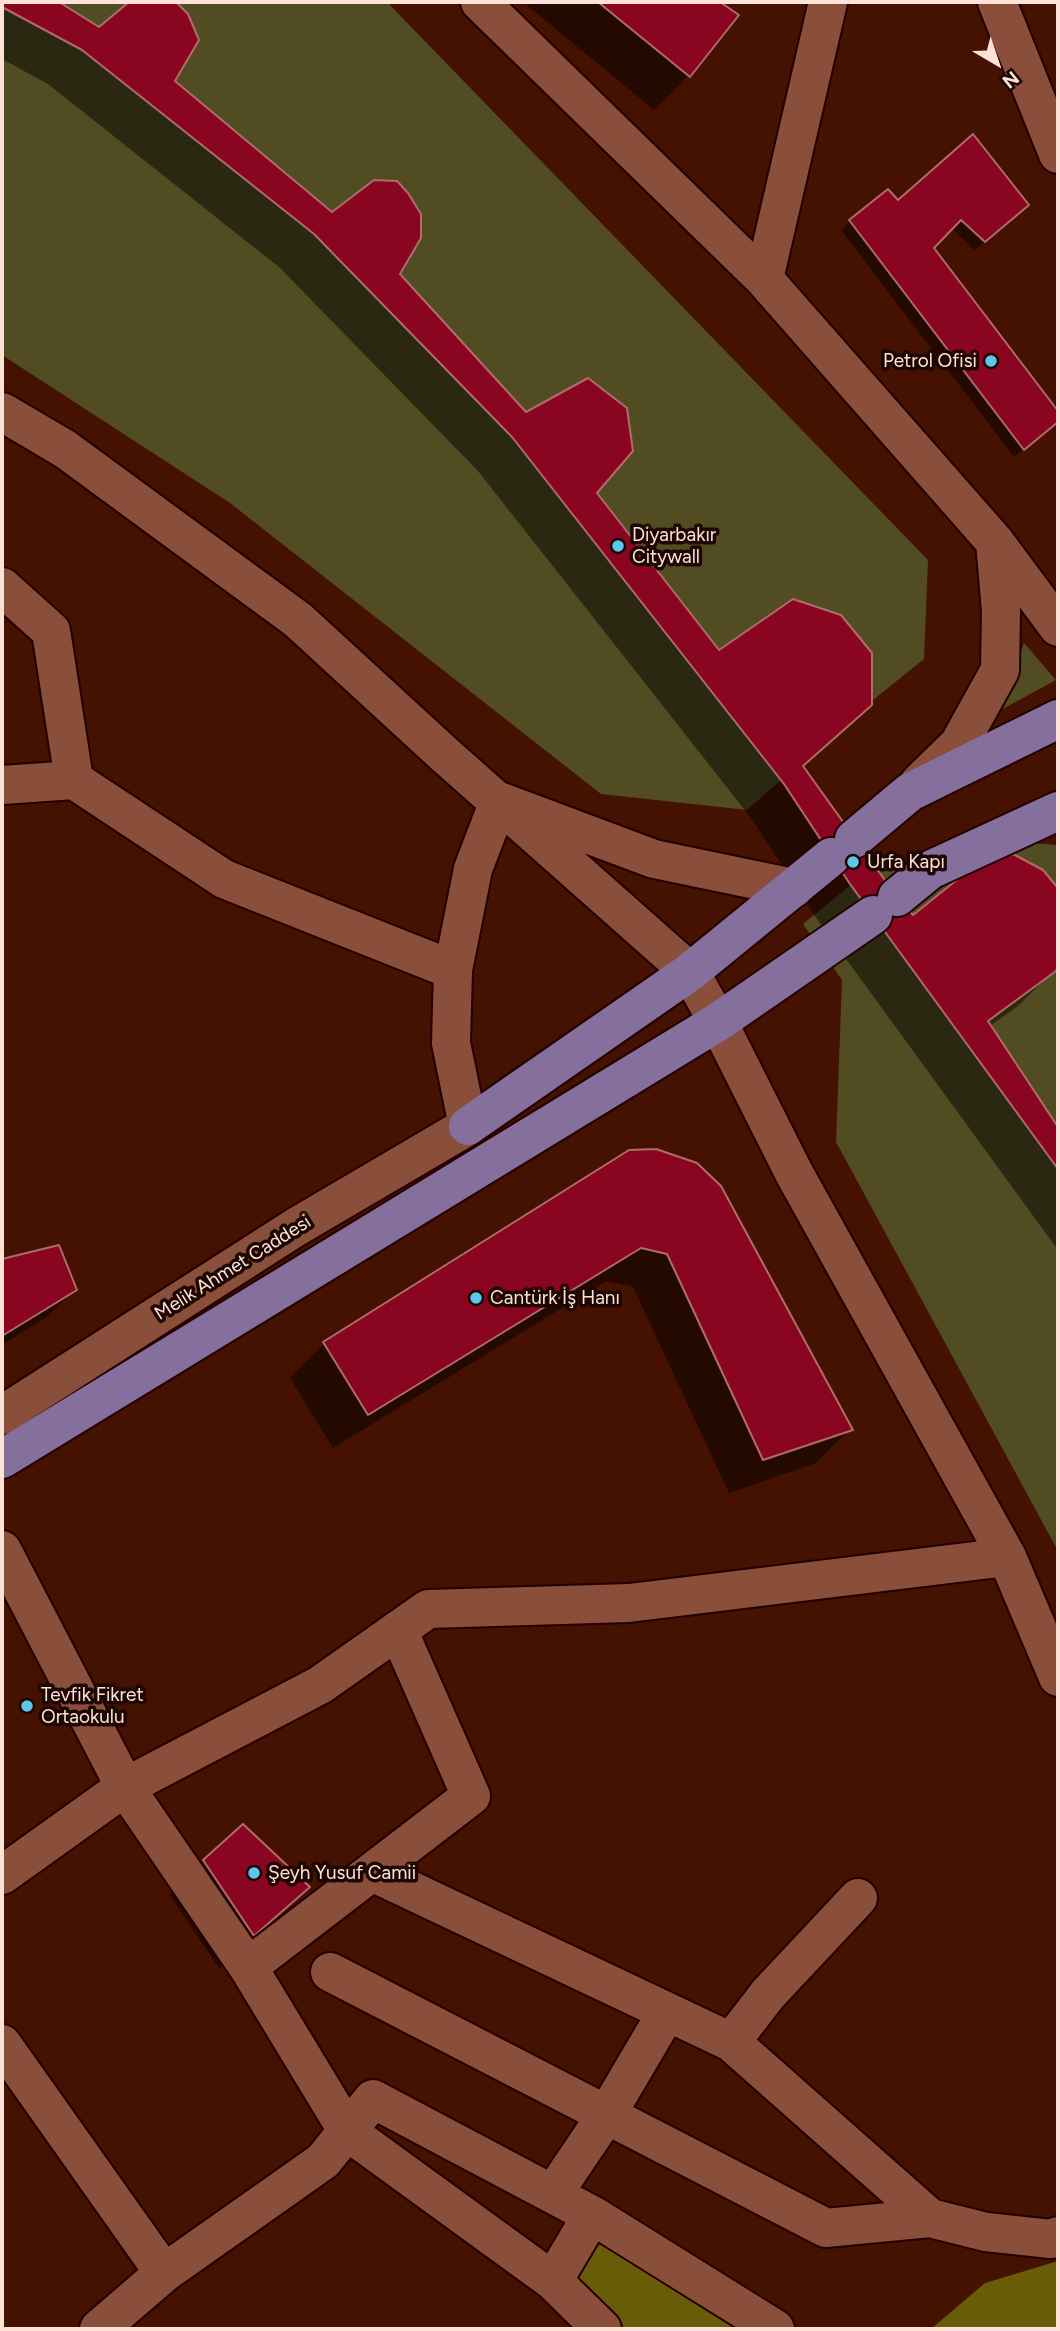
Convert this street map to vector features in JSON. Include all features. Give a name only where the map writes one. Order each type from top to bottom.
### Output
[{"type":"main road","points":[[468,1126],[691,972],[910,792],[1058,719]]},
{"type":"main road","points":[[2,1459],[718,1022],[885,906],[930,870],[1058,811]]},
{"type":"street","points":[[480,2],[764,279],[995,542],[1058,627]]},
{"type":"street","points":[[764,279],[828,2]]},
{"type":"street","points":[[998,2],[1058,154]]},
{"type":"street","points":[[2,412],[65,449],[298,620],[691,972],[794,1172],[1007,1557],[1058,1677]]},
{"type":"street","points":[[910,792],[959,744],[1000,670],[1001,611],[995,542]]},
{"type":"street","points":[[2,587],[51,631],[74,780]]},
{"type":"street","points":[[2,785],[74,780],[224,878],[453,970]]},
{"type":"street","points":[[499,801],[654,859],[794,888]]},
{"type":"street","points":[[468,1126],[451,1043],[453,970],[473,869],[499,801]]},
{"type":"street","name":"Melik Ahmet Caddesi","points":[[2,1415],[296,1227],[468,1126]]},
{"type":"street","points":[[2,1550],[125,1787],[248,1967],[348,2132],[553,2281],[602,2329]]},
{"type":"street","points":[[2,1875],[125,1787],[320,1685],[428,1609],[629,1603],[1007,1557]]},
{"type":"street","points":[[248,1967],[471,1796],[398,1630]]},
{"type":"street","points":[[372,1872],[731,2042],[930,2218]]},
{"type":"street","points":[[731,2042],[768,1994],[858,1898]]},
{"type":"street","points":[[330,1972],[826,2228],[930,2218],[986,2232],[1051,2239],[1058,2236]]},
{"type":"street","points":[[552,2194],[607,2114],[667,2012]]},
{"type":"street","points":[[2,2043],[164,2273]]},
{"type":"street","points":[[99,2329],[164,2273],[323,2161],[373,2099],[592,2215],[775,2329]]},
{"type":"street","points":[[553,2281],[592,2215]]},
{"type":"shaded area","points":[[2,2],[387,2],[928,560],[924,659],[853,716],[747,810],[601,794],[230,503],[2,355]]},
{"type":"shaded area","points":[[1024,643],[1056,680],[999,711]]},
{"type":"shaded area","points":[[1018,842],[1058,845],[1058,1551],[836,1142],[842,980],[803,924],[890,853],[907,869]]},
{"type":"shaded area","points":[[602,2237],[751,2329],[625,2329],[573,2278]]},
{"type":"shaded area","points":[[1058,2261],[1058,2329],[931,2329],[985,2283]]},
{"type":"building","name":"Diyarbakır Citywall","points":[[2,2],[59,2],[99,27],[129,2],[176,2],[188,14],[199,40],[175,81],[332,212],[374,180],[397,181],[408,193],[421,214],[421,238],[400,274],[526,412],[588,378],[627,408],[633,451],[597,493],[719,650],[793,599],[841,615],[872,653],[872,705],[803,766],[897,897],[913,915],[973,867],[1013,854],[1043,870],[1058,888],[1056,971],[988,1021],[1058,1127],[1058,1169],[850,884],[784,784],[512,437],[314,234],[82,50],[2,7]]},
{"type":"building","points":[[598,2],[720,2],[739,15],[690,77]]},
{"type":"building","points":[[973,134],[1029,205],[985,242],[961,220],[934,248],[1058,411],[1058,422],[1024,450],[849,220],[888,189],[898,200]]},
{"type":"building","name":"Cantürk İş Hanı","points":[[656,1149],[697,1163],[721,1186],[853,1430],[763,1460],[667,1254],[641,1248],[368,1415],[323,1342],[629,1150]]},
{"type":"building","points":[[59,1245],[77,1290],[2,1336],[2,1259]]},
{"type":"building","name":"Şeyh Yusuf Camii","points":[[243,1824],[310,1887],[254,1936],[203,1860]]},
{"type":"place","name":"Petrol Ofisi","points":[[991,361]]},
{"type":"place","name":"Diyarbakır Citywall","points":[[618,546]]},
{"type":"place","name":"Urfa Kapı","points":[[853,862]]},
{"type":"place","name":"Cantürk İş Hanı","points":[[476,1298]]},
{"type":"place","name":"Tevfik Fikret Ortaokulu","points":[[27,1706]]},
{"type":"place","name":"Şeyh Yusuf Camii","points":[[254,1873]]}]
